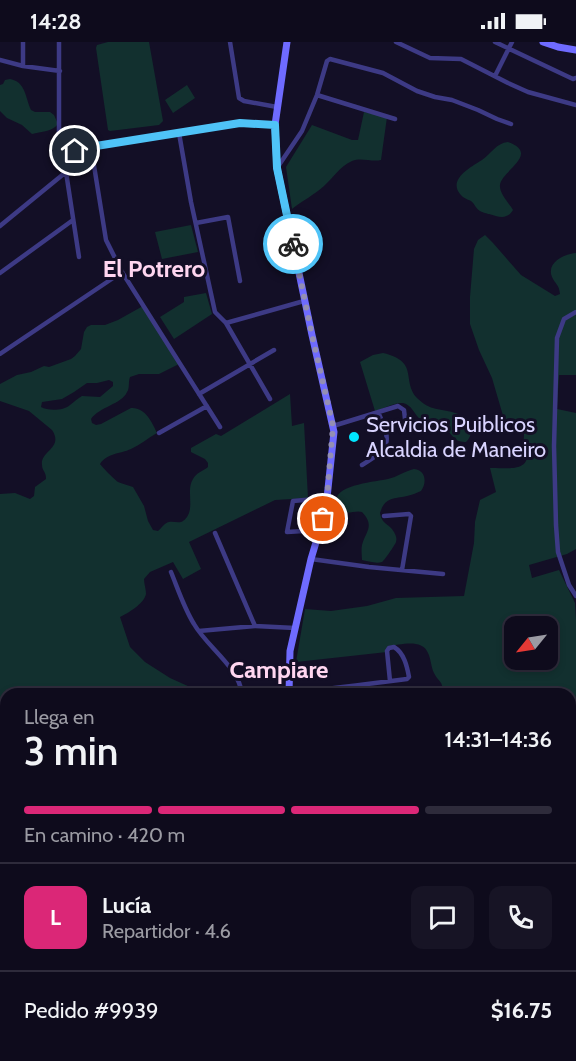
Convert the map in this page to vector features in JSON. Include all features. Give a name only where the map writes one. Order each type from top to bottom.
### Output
[{"type":"street","points":[[23,42],[23,66]]},
{"type":"street","points":[[59,42],[60,140],[61,148],[66,152],[240,123],[275,125]]},
{"type":"street","points":[[230,42],[239,98],[252,103],[277,107]]},
{"type":"street","points":[[287,42],[275,125],[277,168],[304,301],[333,426],[327,498],[290,651],[289,688]]},
{"type":"street","points":[[396,42],[430,58],[461,59],[528,92],[576,105]]},
{"type":"street","points":[[495,42],[510,45],[573,79],[576,78]]},
{"type":"street","points":[[543,42],[576,50]]},
{"type":"street","points":[[495,76],[510,45]]},
{"type":"street","points":[[277,168],[302,131],[317,95],[327,61],[330,59],[383,74],[417,91],[452,100],[511,124]]},
{"type":"street","points":[[0,60],[60,71]]},
{"type":"street","points":[[317,95],[395,119]]},
{"type":"street","points":[[179,133],[215,312],[226,323],[270,399]]},
{"type":"street","points":[[0,226],[66,172],[91,147]]},
{"type":"street","points":[[91,147],[106,240],[122,272],[220,427]]},
{"type":"street","points":[[66,172],[79,257]]},
{"type":"street","points":[[196,223],[228,217],[240,281]]},
{"type":"street","points":[[0,273],[73,220]]},
{"type":"street","points":[[0,354],[122,272]]},
{"type":"street","points":[[226,323],[304,301]]},
{"type":"street","points":[[576,312],[564,319],[557,338],[554,446],[558,552],[569,585],[576,596]]},
{"type":"street","points":[[200,394],[274,350]]},
{"type":"street","points":[[159,433],[207,406]]},
{"type":"street","points":[[333,426],[398,406],[404,410],[405,418]]},
{"type":"street","points":[[362,465],[384,449],[387,440],[386,429],[378,412]]},
{"type":"street","points":[[320,530],[287,532],[293,501],[327,498]]},
{"type":"street","points":[[384,516],[410,514],[411,516],[402,570]]},
{"type":"street","points":[[215,533],[255,626]]},
{"type":"street","points":[[311,558],[369,567],[442,574]]},
{"type":"street","points":[[171,572],[187,611],[199,632],[229,666],[240,688]]},
{"type":"street","points":[[199,632],[255,626],[295,628]]},
{"type":"street","points":[[336,688],[407,679],[409,677],[405,660],[394,647],[387,651],[390,681]]},
{"type":"green space","points":[[108,42],[149,42],[163,121],[159,125],[108,130],[96,48],[97,45]]},
{"type":"green space","points":[[10,79],[22,87],[31,110],[50,112],[58,124],[46,131],[32,134],[22,125],[7,118],[0,111],[0,85]]},
{"type":"green space","points":[[187,85],[195,98],[173,113],[165,100]]},
{"type":"green space","points":[[364,112],[387,117],[381,160],[359,159],[348,163],[320,189],[292,209],[286,167],[312,125],[352,140],[358,140]]},
{"type":"green space","points":[[508,142],[521,152],[517,163],[500,185],[503,195],[513,210],[508,215],[499,217],[479,210],[460,194],[457,183],[462,174],[497,147]]},
{"type":"green space","points":[[191,225],[198,252],[162,259],[155,232]]},
{"type":"green space","points":[[485,235],[521,275],[555,296],[560,294],[552,277],[552,267],[562,257],[576,253],[576,375],[559,375],[557,409],[576,413],[576,549],[567,554],[529,565],[532,578],[559,570],[575,603],[576,688],[443,688],[434,673],[425,648],[416,644],[388,646],[387,652],[296,662],[305,609],[331,611],[367,606],[396,598],[464,596],[480,500],[496,492],[490,468],[518,467],[526,461],[527,454],[523,431],[504,419],[492,378],[470,324],[474,249],[478,240]]},
{"type":"green space","points":[[206,293],[212,314],[174,339],[160,317],[184,302],[184,297]]},
{"type":"green space","points":[[143,306],[179,364],[159,374],[139,374],[130,377],[124,396],[116,403],[99,411],[91,419],[96,425],[101,424],[131,408],[136,408],[144,413],[153,424],[157,433],[138,446],[106,458],[100,464],[118,482],[133,487],[144,506],[153,530],[158,531],[164,524],[181,522],[187,517],[193,479],[208,467],[205,459],[191,452],[191,448],[216,434],[221,436],[290,394],[292,426],[304,423],[308,498],[275,500],[189,542],[201,569],[183,579],[173,562],[150,572],[144,579],[145,598],[135,608],[120,617],[130,647],[145,662],[191,688],[0,688],[0,494],[15,493],[30,499],[34,496],[35,487],[46,479],[42,460],[54,445],[55,436],[52,430],[29,411],[0,401],[0,384],[17,375],[71,359],[81,349],[87,327],[105,325]],"holes":[[[109,380],[113,382],[113,386],[100,397],[82,396],[67,407],[51,410],[41,407],[42,402],[62,399],[87,383]]]},
{"type":"green space","points":[[383,353],[402,361],[406,366],[412,391],[420,401],[431,407],[454,412],[466,420],[471,432],[466,442],[456,439],[443,427],[422,420],[403,403],[375,411],[360,362]]},
{"type":"green space","points":[[414,469],[421,472],[424,477],[421,491],[387,501],[380,513],[382,520],[395,533],[395,544],[382,562],[362,560],[362,545],[369,525],[368,521],[362,512],[343,512],[337,503],[337,496],[351,487],[391,478]]},
{"type":"way so far","points":[[293,244],[334,432],[323,519]]},
{"type":"place","name":"Servicios Puiblicos Alcaldia de Maneiro","points":[[354,437]]},
{"type":"district","name":"El Potrero","points":[[154,268]]},
{"type":"district","name":"Campiare","points":[[279,669]]},
{"type":"route","points":[[75,151],[240,123],[275,125],[277,168],[293,244]]}]
